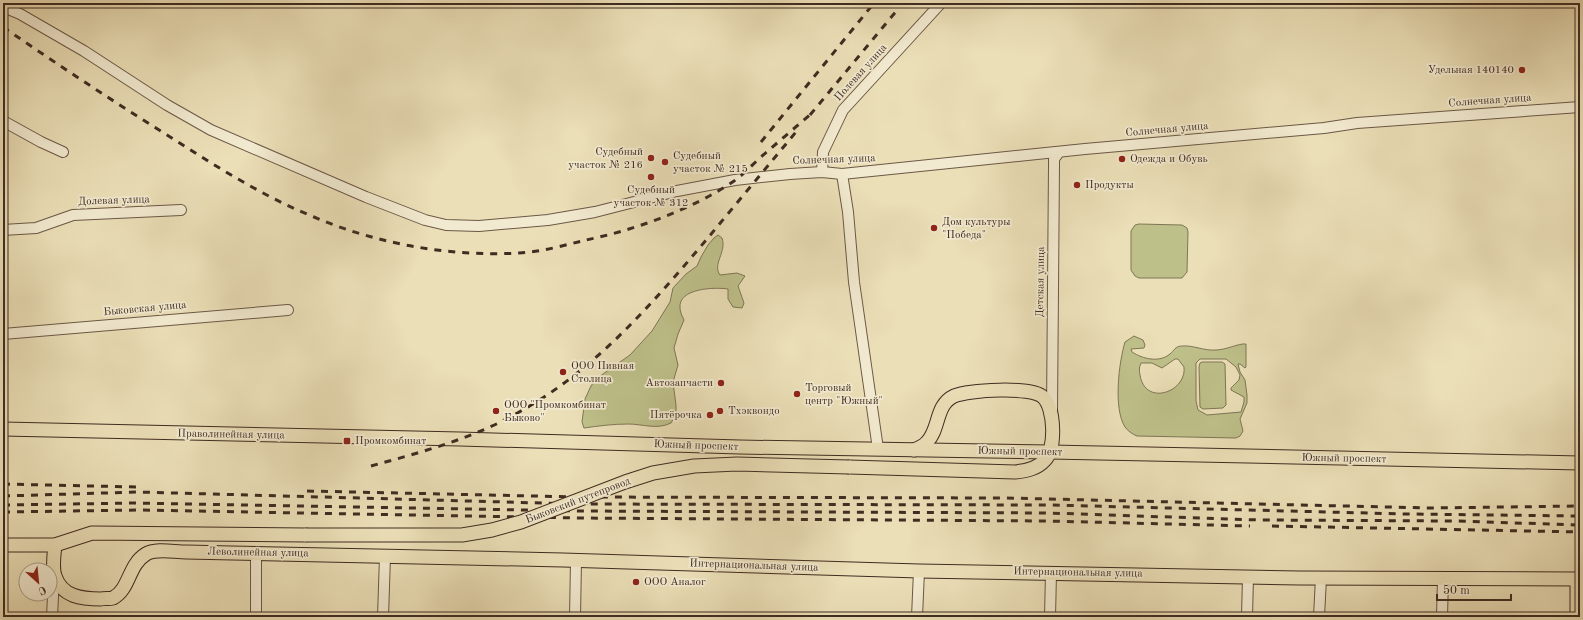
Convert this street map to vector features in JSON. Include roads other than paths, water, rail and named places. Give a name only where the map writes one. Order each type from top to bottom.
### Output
[{"type":"main road","points":[[914,450],[927,442],[934,433],[943,405],[952,397],[962,393],[977,391],[1031,391],[1044,398],[1052,414],[1052,442],[1050,452]]},
{"type":"main road","points":[[936,424],[944,441],[959,450]]},
{"type":"main road","name":"Праволинейная улица","points":[[3,429],[460,439]]},
{"type":"main road","name":"Южный проспект","points":[[460,439],[740,447],[959,450],[1580,464]]},
{"type":"main road","name":"Быковский путепровод","points":[[55,545],[92,533],[306,535],[462,534],[492,530],[521,522],[625,482],[653,473],[694,466],[736,464],[1015,472],[1026,471],[1036,467],[1045,460],[1050,452]]},
{"type":"main road","points":[[3,545],[55,545],[54,562]]},
{"type":"main road","name":"Леволинейная улица","points":[[58,581],[64,590],[72,595],[84,599],[112,598],[122,590],[131,570],[138,560],[147,553],[156,552],[576,561]]},
{"type":"main road","name":"Интернациональная улица","points":[[576,561],[919,571],[1321,578],[1578,579]]},
{"type":"main road","points":[[1577,617],[1578,579]]},
{"type":"street","name":"Полевая улица","points":[[822,172],[823,152],[843,110],[941,3]]},
{"type":"street","name":"Солнечная улица","points":[[3,7],[20,14],[84,51],[167,105],[212,130],[366,197],[425,220],[446,225],[479,226],[548,220],[627,205],[699,186],[735,180],[790,174],[822,172],[842,174],[1059,152],[1294,131],[1357,123],[1580,107]]},
{"type":"street","points":[[3,121],[41,142],[63,152]]},
{"type":"street","name":"Детская улица","points":[[1052,414],[1054,159],[1059,152]]},
{"type":"street","points":[[842,174],[848,212],[854,282],[878,449]]},
{"type":"street","name":"Долевая улица","points":[[3,230],[36,228],[73,214],[181,210]]},
{"type":"street","name":"Быковская улица","points":[[3,334],[288,310]]},
{"type":"street","points":[[256,553],[256,617]]},
{"type":"street","points":[[383,617],[384,556]]},
{"type":"street","points":[[575,617],[576,561]]},
{"type":"street","points":[[917,617],[919,571]]},
{"type":"street","points":[[1050,617],[1051,573]]},
{"type":"street","points":[[1247,617],[1248,576]]},
{"type":"street","points":[[1319,617],[1321,578]]},
{"type":"street","points":[[1442,617],[1443,578]]},
{"type":"street","points":[[52,617],[53,602]]},
{"type":"railway","points":[[761,142],[874,3]]},
{"type":"railway","points":[[810,115],[903,3]]},
{"type":"railway","points":[[3,27],[220,169],[276,200],[314,217],[363,235],[415,247],[467,253],[519,253],[553,248],[605,236],[663,217],[700,201],[734,181],[813,112]]},
{"type":"railway","points":[[371,466],[429,450],[467,437],[503,421],[521,411],[574,376],[622,334],[644,311],[707,239],[796,132]]},
{"type":"railway","points":[[3,484],[137,487]]},
{"type":"railway","points":[[307,491],[579,497],[1007,498],[1429,508],[1580,506]]},
{"type":"railway","points":[[3,496],[138,492],[578,504],[1051,505],[1406,514],[1580,516]]},
{"type":"railway","points":[[3,505],[136,503],[578,511],[1048,513],[1260,520],[1455,521],[1580,525]]},
{"type":"railway","points":[[3,512],[138,510],[578,518],[1047,521],[1250,526]]},
{"type":"railway","points":[[1272,526],[1580,532]]},
{"type":"place","name":"Удельная 140140","points":[[1522,70]]},
{"type":"place","name":"Судебный участок № 216","points":[[651,158]]},
{"type":"place","name":"Одежда и Обувь","points":[[1122,159]]},
{"type":"place","name":"Судебный участок № 215","points":[[665,162]]},
{"type":"place","name":"Судебный участок № 312","points":[[651,177]]},
{"type":"place","name":"Продукты","points":[[1077,185]]},
{"type":"place","name":"Дом культуры \"Победа\"","points":[[934,228]]},
{"type":"place","name":"ООО Пивная Столица","points":[[563,372]]},
{"type":"place","name":"Автозапчасти","points":[[721,383]]},
{"type":"place","name":"Торговый центр \"Южный\"","points":[[797,394]]},
{"type":"place","name":"ООО \"Промкомбинат Быково\"","points":[[496,411]]},
{"type":"place","name":"Тхэквондо","points":[[720,411]]},
{"type":"place","name":"Пятёрочка","points":[[710,415]]},
{"type":"place","name":"Промкомбинат","points":[[347,441]]},
{"type":"place","name":"ООО Аналог","points":[[636,582]]}]
